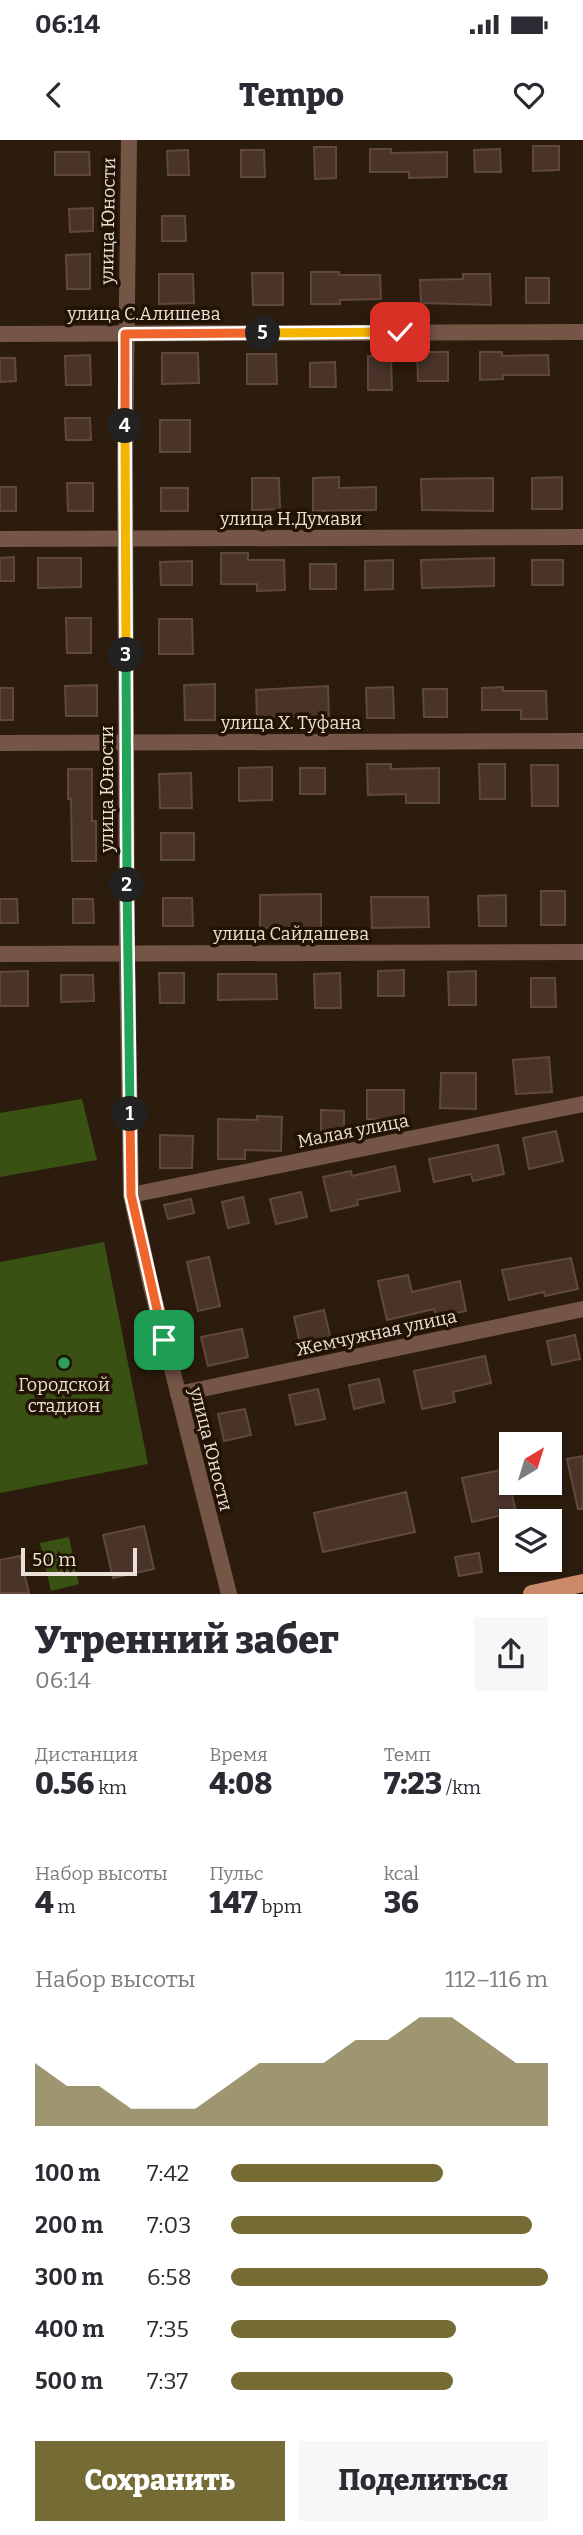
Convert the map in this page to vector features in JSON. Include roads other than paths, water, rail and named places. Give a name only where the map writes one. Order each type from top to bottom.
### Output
[{"type":"main road","points":[[532,1594],[583,1583]]},
{"type":"street","name":"улица Юности","points":[[129,140],[125,334],[127,953],[131,1195],[229,1594]]},
{"type":"street","name":"улица С.Алишева","points":[[0,334],[583,332]]},
{"type":"street","name":"улица Н.Думави","points":[[0,539],[583,537]]},
{"type":"street","name":"улица Х. Туфана","points":[[0,743],[583,741]]},
{"type":"street","name":"улица Сайдашева","points":[[0,954],[583,952]]},
{"type":"street","name":"Малая улица","points":[[131,1195],[583,1104]]},
{"type":"street","name":"Жемчужная улица","points":[[178,1394],[583,1309]]},
{"type":"place","name":"Городской стадион","points":[[64,1363]]}]
